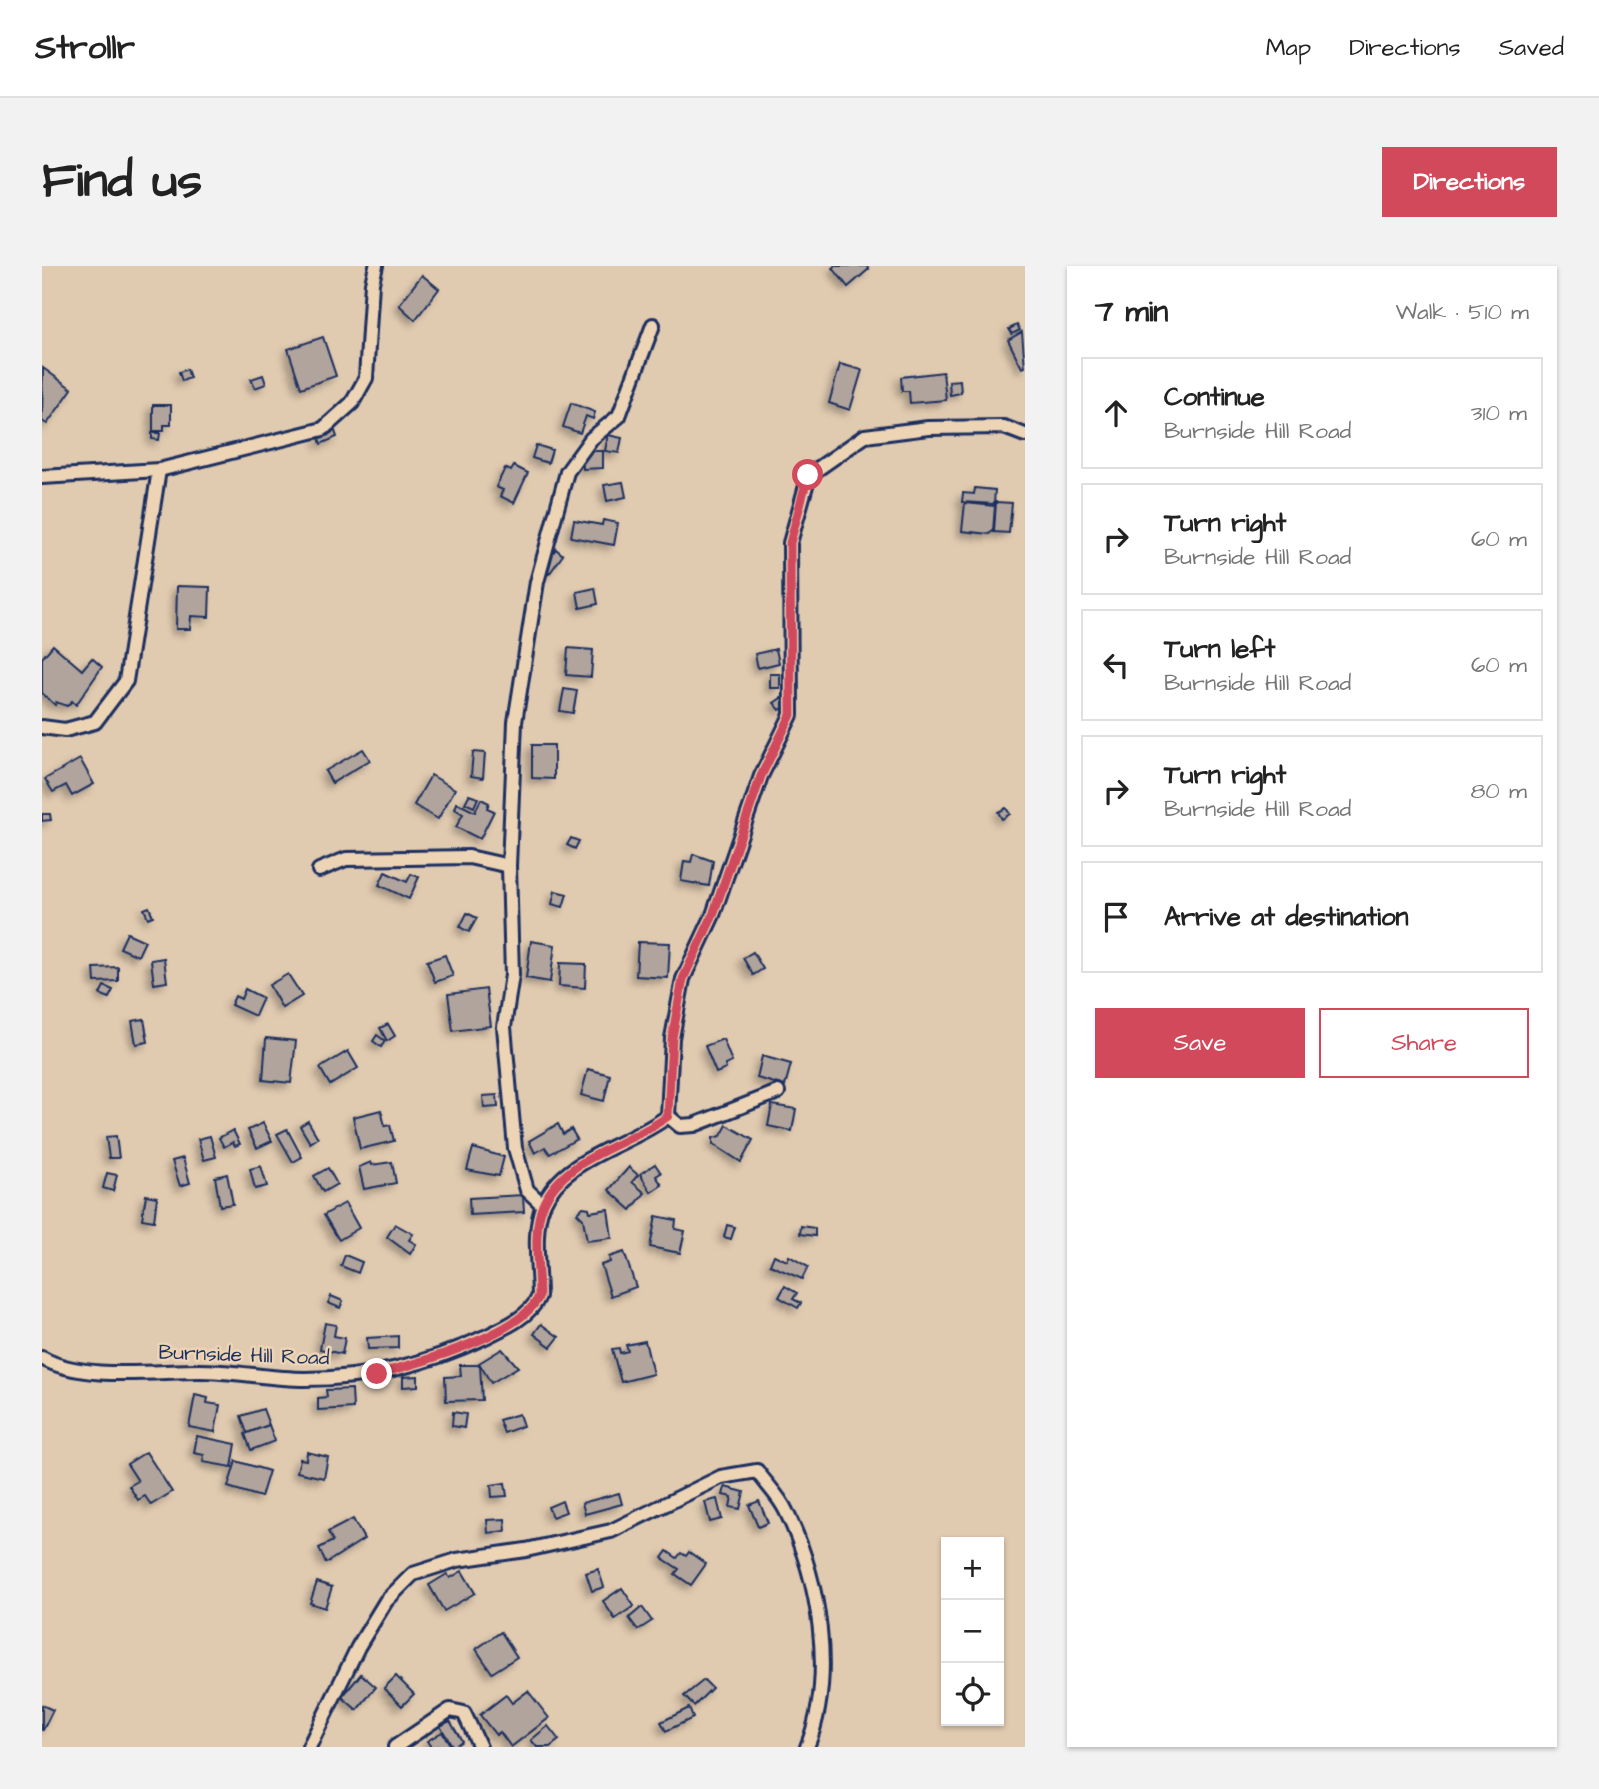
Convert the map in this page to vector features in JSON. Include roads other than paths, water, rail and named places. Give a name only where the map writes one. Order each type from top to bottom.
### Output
[{"type":"street","points":[[42,477],[159,470],[323,429],[352,403],[366,378],[372,283],[376,266]]},
{"type":"street","points":[[543,1205],[527,1190],[515,1148],[504,1027],[512,975],[509,866],[515,722],[537,582],[567,472],[591,439],[619,416],[653,325]]},
{"type":"street","points":[[778,1092],[694,1125],[680,1126],[668,1116],[672,1038],[683,979],[713,915],[761,776],[791,715],[790,543],[808,475],[865,436],[928,428],[1004,427],[1025,435]]},
{"type":"street","points":[[42,727],[65,730],[95,722],[126,681],[159,470]]},
{"type":"street","points":[[319,870],[346,859],[469,857],[509,866]]},
{"type":"street","name":"Burnside Hill Road","points":[[42,1358],[71,1370],[237,1371],[304,1379],[377,1374],[464,1347],[496,1332],[536,1304],[539,1296],[538,1229],[543,1205],[562,1178],[591,1159],[653,1128],[668,1116]]},
{"type":"street","points":[[309,1747],[358,1647],[386,1601],[413,1574],[457,1560],[526,1550],[611,1531],[721,1477],[757,1471],[784,1508],[806,1558],[816,1609],[820,1667],[817,1722],[807,1747]]},
{"type":"street","points":[[395,1747],[450,1710],[464,1713],[480,1747]]}]
